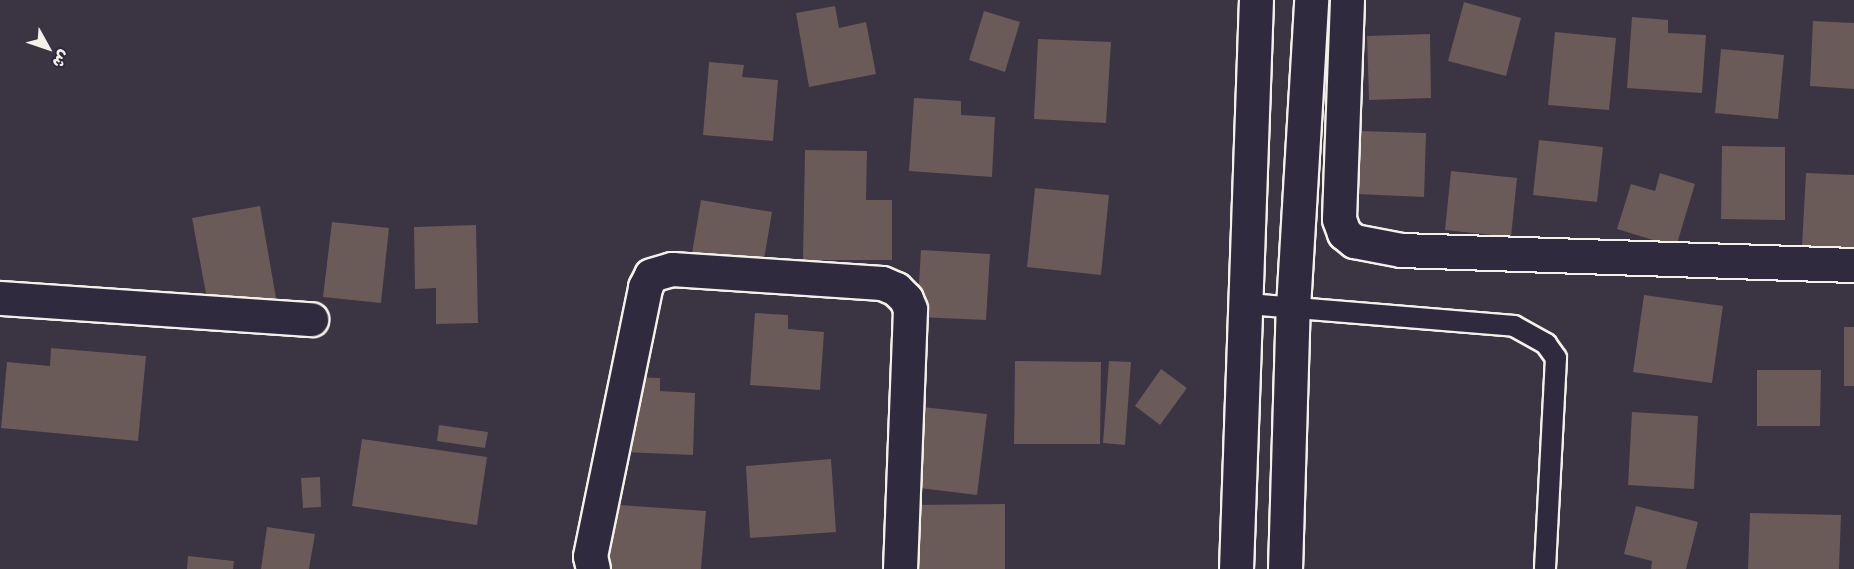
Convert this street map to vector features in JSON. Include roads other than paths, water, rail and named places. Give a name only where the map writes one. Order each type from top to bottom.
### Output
[{"type":"street","points":[[1236,569],[1248,304],[1256,0]]},
{"type":"street","points":[[1286,569],[1293,307],[1311,0]]},
{"type":"street","points":[[1347,0],[1339,219],[1344,233],[1354,241],[1401,250],[1854,266]]},
{"type":"street","points":[[1305,104],[1343,108]]},
{"type":"street","points":[[593,569],[590,556],[645,287],[651,275],[672,269],[882,283],[896,289],[906,299],[910,309],[900,569]]},
{"type":"street","points":[[0,298],[311,319]]},
{"type":"lane","points":[[1248,304],[1514,326],[1546,344],[1556,358],[1545,569]]}]
